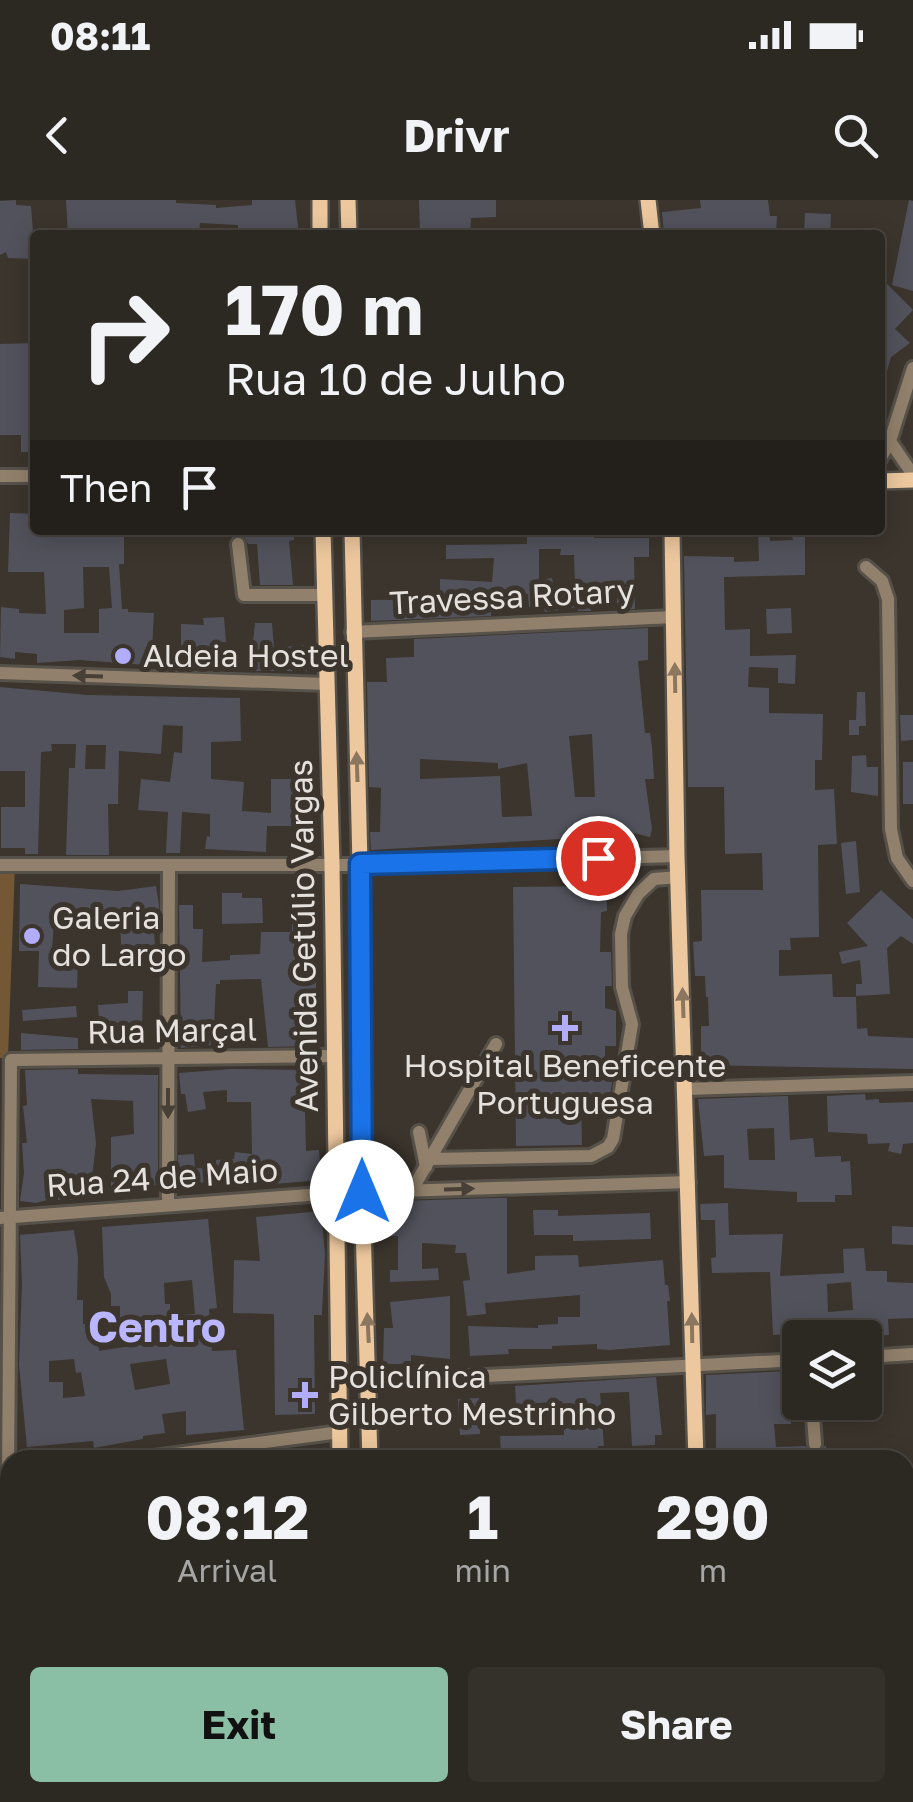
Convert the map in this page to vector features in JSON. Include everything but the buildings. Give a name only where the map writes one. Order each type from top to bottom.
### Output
[{"type":"main road","points":[[320,200],[320,230]]},
{"type":"main road","points":[[348,200],[348,230]]},
{"type":"main road","points":[[648,200],[651,230]]},
{"type":"main road","points":[[885,481],[913,478]]},
{"type":"main road","name":"Avenida Getúlio Vargas","points":[[323,535],[340,1450]]},
{"type":"main road","name":"Avenida Getúlio Vargas","points":[[352,535],[370,1450]]},
{"type":"main road","points":[[672,535],[677,856],[696,1450]]},
{"type":"street","points":[[885,450],[913,368]]},
{"type":"street","points":[[890,442],[913,478]]},
{"type":"street","points":[[0,476],[30,476]]},
{"type":"street","points":[[238,544],[244,595],[324,595]]},
{"type":"street","points":[[866,567],[882,581],[888,599],[891,830],[897,858],[913,881]]},
{"type":"street","name":"Travessa Rotary","points":[[352,632],[674,617]]},
{"type":"street","points":[[0,673],[326,684]]},
{"type":"street","points":[[0,865],[360,864],[677,856]]},
{"type":"street","points":[[168,1204],[169,866]]},
{"type":"street","points":[[428,1163],[591,1156],[608,1148],[632,1024],[622,986],[621,934],[638,894],[654,879],[678,877]]},
{"type":"street","points":[[412,1190],[496,1044]]},
{"type":"street","name":"Rua Marçal","points":[[4,1217],[11,1060],[334,1056]]},
{"type":"street","points":[[686,1090],[913,1082]]},
{"type":"street","points":[[419,1132],[428,1163]]},
{"type":"street","name":"Rua 24 de Maio","points":[[4,1217],[336,1193],[689,1182]]},
{"type":"street","points":[[4,1217],[6,1450]]},
{"type":"street","points":[[882,1355],[913,1354]]},
{"type":"street","points":[[370,1382],[782,1361]]},
{"type":"street","points":[[813,1420],[815,1444]]},
{"type":"street","points":[[206,1450],[340,1432]]},
{"type":"shaded area","points":[[0,865],[15,865],[8,1058],[0,1058]]},
{"type":"place","name":"Aldeia Hostel","points":[[123,656]]},
{"type":"place","name":"Galeria do Largo","points":[[32,936]]},
{"type":"place","name":"Hospital Beneficente Portuguesa","points":[[565,1028]]},
{"type":"place","name":"Policlínica Gilberto Mestrinho","points":[[305,1395]]},
{"type":"district","name":"Centro","points":[[157,1327]]},
{"type":"route","points":[[362,1192],[360,864],[598,858]]}]
